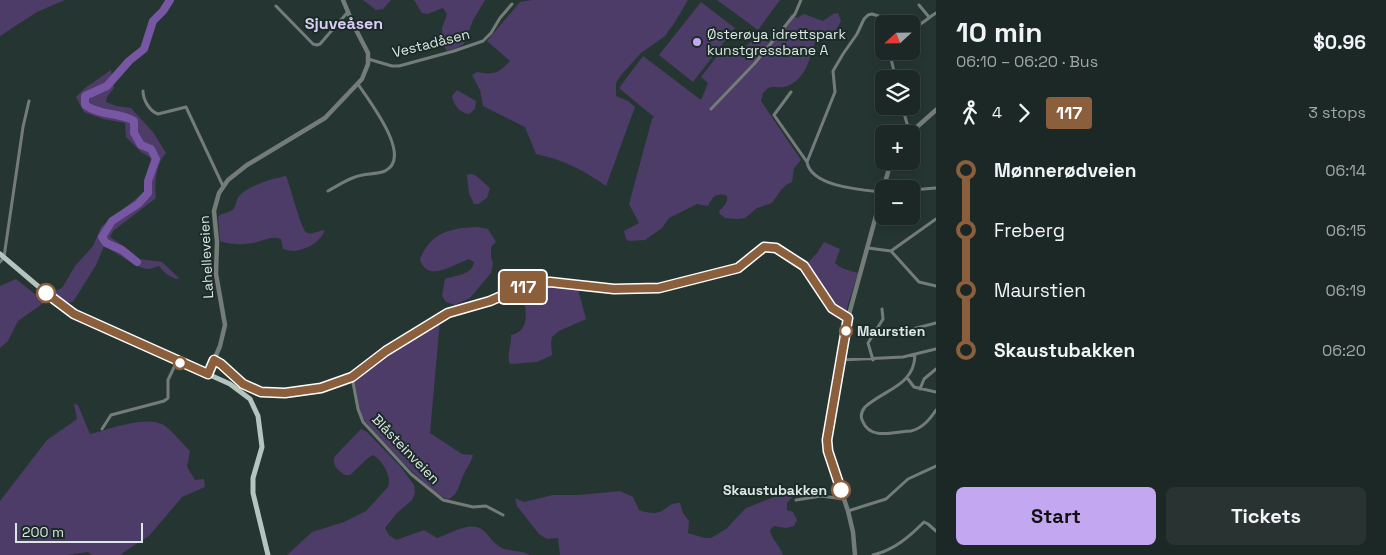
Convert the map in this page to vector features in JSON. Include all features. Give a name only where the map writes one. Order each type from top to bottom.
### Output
[{"type":"main road","points":[[2,256],[59,304],[74,314],[208,374],[244,393],[250,399],[257,411],[262,443],[253,478],[253,493],[268,555]]},
{"type":"street","points":[[343,0],[365,47],[368,59]]},
{"type":"street","points":[[711,109],[755,63],[795,14],[801,0]]},
{"type":"street","name":"Vestadåsen","points":[[368,59],[392,66],[399,66],[482,41],[491,33],[500,18],[512,4]]},
{"type":"street","points":[[919,5],[929,17]]},
{"type":"street","points":[[276,6],[313,44],[317,45],[320,44],[347,12]]},
{"type":"street","points":[[920,26],[936,12]]},
{"type":"street","points":[[807,162],[835,92],[833,76],[836,66],[857,34],[864,19],[868,15],[875,15]]},
{"type":"street","name":"Lahelleveien","points":[[208,374],[220,346],[225,325],[217,286],[218,242],[214,211],[216,199],[223,186],[234,174],[326,118],[358,84],[365,72],[368,59]]},
{"type":"street","points":[[328,191],[356,176],[372,175],[388,170],[395,155],[395,148],[387,130],[358,84]]},
{"type":"street","points":[[143,90],[146,101],[154,112],[158,114],[186,107],[223,186]]},
{"type":"street","points":[[791,92],[774,115],[808,166],[816,175],[836,186],[875,191]]},
{"type":"street","points":[[0,262],[22,127],[29,101]]},
{"type":"street","points":[[920,125],[936,110]]},
{"type":"street","points":[[920,189],[936,188]]},
{"type":"street","points":[[891,251],[936,219]]},
{"type":"street","points":[[855,555],[853,532],[848,511],[827,445],[848,318],[875,222]]},
{"type":"street","points":[[214,360],[243,384],[261,392],[285,393],[302,391],[330,385],[352,377],[386,351],[448,313],[490,301],[522,287],[535,283],[550,282],[614,289],[659,288],[738,268],[761,249],[768,246],[776,248],[804,266],[832,308],[848,318]]},
{"type":"street","points":[[868,248],[891,251],[919,282],[936,286]]},
{"type":"street","points":[[872,360],[868,343],[883,319],[882,309]]},
{"type":"street","points":[[905,331],[936,322]]},
{"type":"street","points":[[840,360],[872,360],[915,355],[936,349]]},
{"type":"street","points":[[915,355],[913,369],[908,379],[864,407],[861,417],[868,430],[884,434],[917,430],[928,422],[936,410]]},
{"type":"street","points":[[102,429],[111,416],[164,401],[168,398],[168,380],[177,361]]},
{"type":"street","points":[[920,389],[924,379],[936,369]]},
{"type":"street","name":"Blåsteinveien","points":[[352,377],[358,409],[363,422],[411,474],[442,500],[473,507],[486,506],[502,515]]},
{"type":"street","points":[[908,379],[914,387],[936,392]]},
{"type":"street","points":[[848,511],[884,500],[910,478],[936,466]]},
{"type":"street","points":[[796,500],[821,496],[844,499]]},
{"type":"street","points":[[874,555],[888,550],[908,538],[924,522],[936,531]]},
{"type":"street","points":[[888,550],[890,555]]},
{"type":"shaded area","points":[[0,0],[65,0],[37,12],[0,36]]},
{"type":"shaded area","points":[[363,0],[391,0],[383,9],[376,10]]},
{"type":"shaded area","points":[[414,0],[485,0],[473,20],[464,44],[447,51],[443,45],[442,28],[447,14],[443,8],[427,14],[422,13]]},
{"type":"shaded area","points":[[532,0],[688,0],[665,36],[641,53],[616,83],[616,96],[628,101],[635,107],[606,186],[573,166],[536,154],[525,127],[483,106],[480,90],[472,75],[477,72],[495,73],[510,61],[487,41],[520,2]]},
{"type":"shaded area","points":[[717,0],[780,0],[758,30]]},
{"type":"shaded area","name":"Østerøya idrettspark kunstgressbane A","points":[[701,2],[735,28],[693,82],[659,55]]},
{"type":"shaded area","points":[[838,13],[841,21],[836,30],[817,37],[810,60],[803,74],[792,84],[784,87],[768,88],[763,93],[761,101],[801,160],[794,168],[792,182],[781,190],[772,203],[757,208],[745,218],[725,218],[720,214],[719,211],[725,204],[727,196],[718,195],[711,200],[708,206],[697,204],[669,218],[662,228],[645,240],[629,241],[626,239],[624,231],[639,223],[629,204],[654,117],[619,88],[643,56],[701,100],[708,83],[701,77],[724,47],[739,52],[758,36],[768,42],[786,23],[791,14],[797,18],[804,14],[823,21]]},
{"type":"shaded area","points":[[111,70],[114,88],[107,97],[106,102],[116,106],[131,108],[153,132],[166,153],[156,174],[156,198],[113,231],[110,237],[139,259],[162,262],[179,278],[176,279],[166,274],[159,266],[148,269],[143,268],[104,246],[96,265],[73,302],[64,303],[52,292],[62,288],[75,266],[93,246],[101,227],[144,192],[151,158],[141,152],[126,137],[125,123],[103,119],[84,112],[76,97],[85,88]]},
{"type":"shaded area","points":[[457,90],[476,101],[475,109],[469,114],[457,108],[454,102],[452,96]]},
{"type":"shaded area","points":[[467,175],[475,175],[490,188],[487,198],[478,204],[474,204],[469,193]]},
{"type":"shaded area","points":[[286,176],[306,232],[311,233],[325,230],[317,241],[304,249],[290,251],[283,249],[281,239],[278,238],[244,244],[220,241],[218,217],[234,209],[239,196],[243,192],[254,186]]},
{"type":"shaded area","points":[[477,227],[488,229],[496,242],[491,247],[493,264],[491,273],[470,298],[455,305],[446,302],[442,296],[445,279],[470,270],[474,262],[469,259],[449,268],[435,271],[428,270],[420,259],[430,243],[443,233],[450,230]]},
{"type":"shaded area","points":[[824,242],[840,249],[835,263],[858,273],[845,314],[827,299],[806,265]]},
{"type":"shaded area","points":[[16,279],[45,302],[18,321],[8,341],[0,348],[0,286]]},
{"type":"shaded area","points":[[561,285],[578,289],[586,319],[559,331],[552,337],[552,355],[537,362],[510,364],[511,335],[518,333],[522,329],[526,317],[522,289],[532,286]]},
{"type":"shaded area","points":[[440,320],[430,433],[462,454],[473,455],[457,491],[449,499],[442,496],[418,477],[368,425],[362,417],[359,408],[355,385],[355,376],[393,349]]},
{"type":"shaded area","points":[[74,404],[78,405],[90,434],[136,422],[146,421],[162,424],[173,432],[190,451],[187,467],[195,480],[204,479],[205,487],[182,497],[149,536],[121,555],[92,555],[88,552],[67,555],[0,555],[0,501],[47,440],[77,419]]},
{"type":"shaded area","points":[[361,429],[367,432],[400,466],[414,485],[415,493],[412,500],[397,513],[385,528],[389,535],[396,540],[424,530],[437,538],[472,526],[483,530],[500,547],[530,555],[287,555],[312,532],[344,522],[366,511],[388,487],[388,474],[380,461],[373,455],[350,475],[345,475],[335,465],[335,456]]},
{"type":"shaded area","points":[[620,491],[633,497],[639,510],[648,513],[660,512],[670,505],[680,503],[683,513],[689,521],[688,533],[705,538],[711,538],[726,529],[746,508],[782,494],[794,495],[787,503],[787,510],[793,512],[797,520],[794,526],[786,528],[774,526],[770,530],[783,555],[560,555],[558,538],[547,539],[539,534],[517,506],[515,498],[524,502],[553,495],[579,495]]},
{"type":"waterway","points":[[137,262],[122,250],[106,243],[102,237],[112,221],[138,204],[148,193],[148,181],[156,159],[151,149],[141,145],[134,133],[134,121],[122,116],[103,113],[85,105],[85,96],[107,86],[129,61],[144,49],[153,21],[170,0]]},
{"type":"bus line","name":"117","points":[[46,293],[74,314],[208,374],[214,360],[243,384],[255,390],[268,393],[285,393],[321,388],[339,383],[352,377],[386,351],[448,313],[490,301],[535,283],[568,283],[614,289],[659,288],[702,276],[728,272],[746,263],[753,255],[768,246],[776,248],[804,266],[832,308],[848,318],[827,440],[828,451],[841,490]]},
{"type":"place","name":"Østerøya idrettspark kunstgressbane A","points":[[697,42]]},
{"type":"place","name":"Maurstien","points":[[846,331]]},
{"type":"place","name":"Skaustubakken","points":[[841,490]]},
{"type":"district","name":"Sjuveåsen","points":[[344,23]]}]
